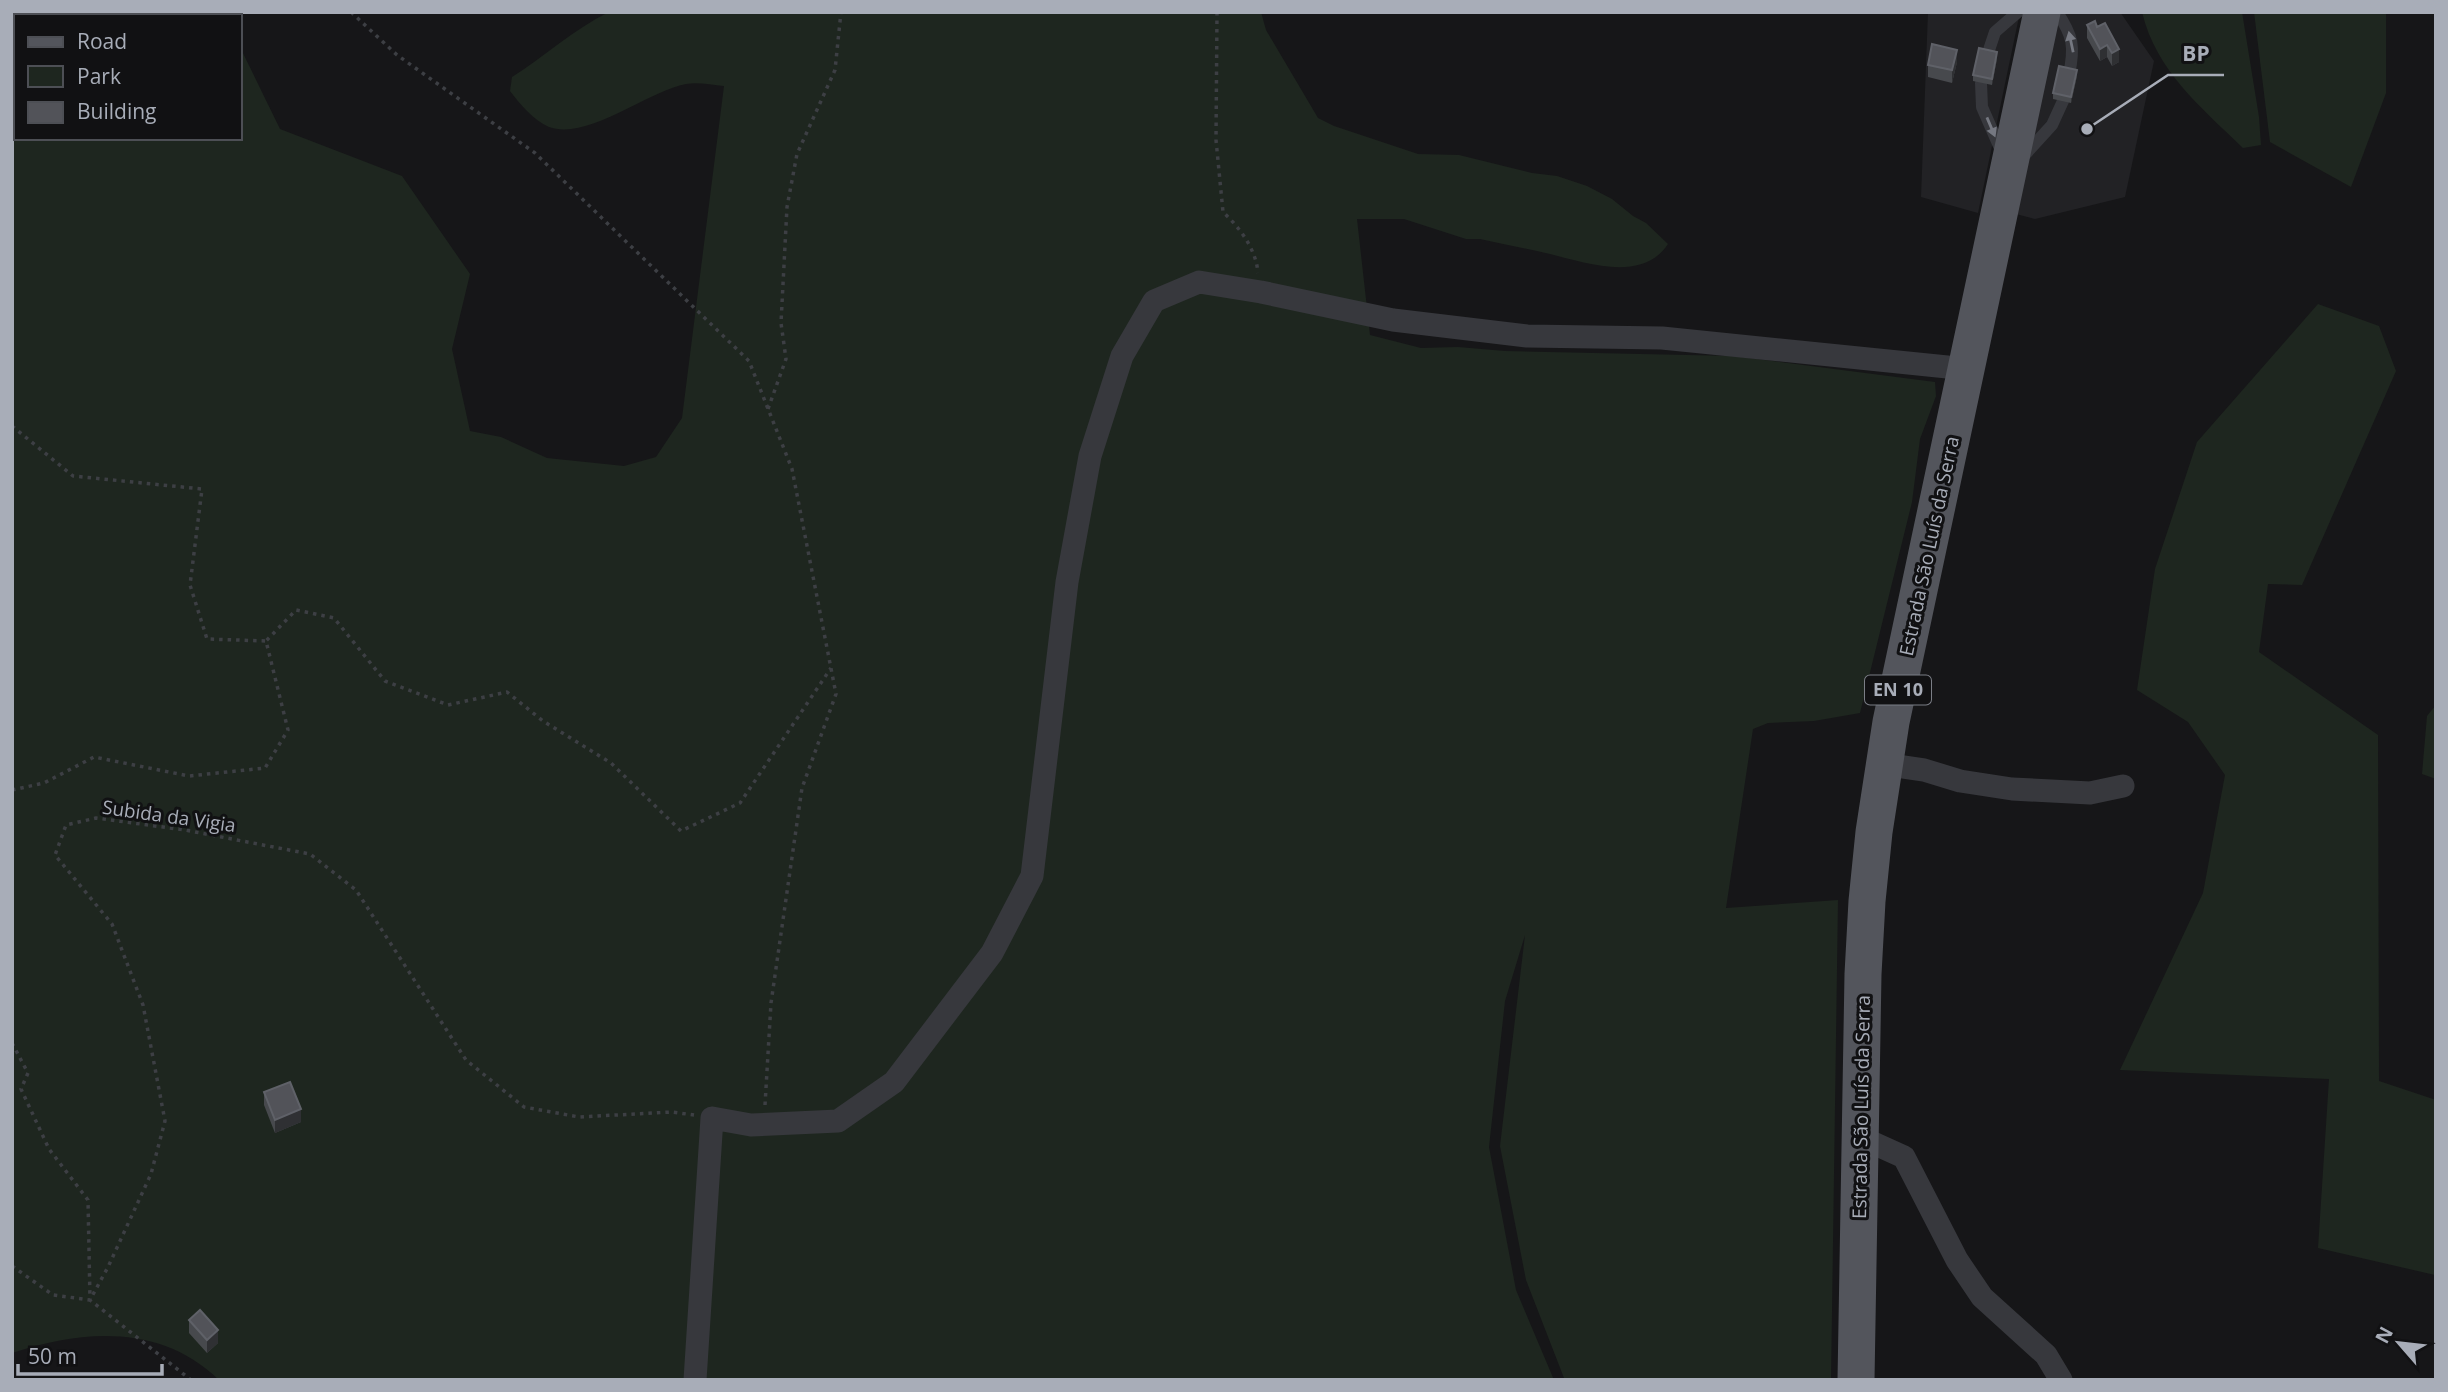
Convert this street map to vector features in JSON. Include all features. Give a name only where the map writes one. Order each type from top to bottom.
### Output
[{"type":"main road","name":"Estrada São Luís da Serra","points":[[1856,1380],[1863,974],[1867,901],[1883,764],[2042,12]]},
{"type":"street","points":[[695,1380],[712,1118],[751,1125],[838,1121],[894,1082],[992,953],[1032,876],[1067,582],[1090,456],[1122,356],[1154,301],[1199,282],[1261,292],[1393,320],[1527,336],[1662,338],[1967,369]]},
{"type":"street","points":[[1883,764],[2012,789],[2090,793],[2123,786]]},
{"type":"street","points":[[1862,1138],[1904,1157],[1957,1260],[1982,1297],[2046,1355],[2061,1380]]},
{"type":"lane","points":[[1987,56],[1995,32],[2018,12]]},
{"type":"lane","points":[[2057,12],[2071,35],[2073,53],[2070,75]]},
{"type":"lane","points":[[1981,83],[1982,107],[2009,170],[2052,125],[2063,101]]},
{"type":"path","points":[[351,12],[397,55],[535,153],[749,361],[792,469],[836,694],[802,788],[771,1003],[764,1124]]},
{"type":"path","points":[[768,409],[786,359],[781,323],[787,207],[797,154],[835,70],[841,12]]},
{"type":"path","points":[[1217,12],[1216,140],[1223,212],[1237,226],[1257,259],[1261,292]]},
{"type":"path","points":[[12,426],[74,476],[202,489],[190,585],[207,639],[266,641],[296,610],[334,618],[385,681],[448,705],[507,692],[543,721],[611,763],[681,831],[740,803],[831,668]]},
{"type":"path","points":[[12,790],[44,783],[94,757],[188,775],[265,768],[289,730],[266,641]]},
{"type":"path","name":"Subida da Vigia","points":[[90,1300],[150,1174],[165,1121],[143,1006],[112,924],[55,855],[66,825],[96,818],[185,830],[310,854],[356,890],[466,1060],[524,1107],[579,1117],[672,1112],[712,1118]]},
{"type":"path","points":[[12,1043],[28,1073],[21,1089],[49,1149],[88,1200],[90,1300]]},
{"type":"path","points":[[12,1266],[53,1296],[90,1300],[191,1380]]},
{"type":"shaded area","points":[[1928,12],[2020,12],[1978,213],[1921,197]]},
{"type":"shaded area","points":[[2058,12],[2120,12],[2154,61],[2125,197],[2035,219],[2016,214]]},
{"type":"green space","points":[[12,12],[222,12],[223,14],[14,14],[14,140],[242,140],[242,51],[280,129],[402,176],[470,274],[452,349],[470,431],[501,437],[547,458],[624,466],[656,457],[682,418],[724,86],[700,83],[671,88],[599,121],[564,129],[549,127],[538,120],[510,91],[512,77],[584,26],[609,12],[1261,12],[1266,30],[1318,118],[1334,126],[1418,154],[1459,155],[1532,173],[1557,176],[1587,186],[1612,199],[1646,223],[1668,244],[1657,256],[1644,263],[1613,267],[1480,239],[1466,239],[1404,219],[1357,219],[1370,335],[1421,348],[1734,356],[1935,382],[1936,396],[1920,439],[1912,502],[1860,713],[1814,721],[1768,723],[1753,729],[1726,908],[1838,900],[1831,1380],[1564,1378],[1526,1280],[1500,1146],[1525,935],[1505,1001],[1489,1147],[1516,1290],[1554,1380],[219,1380],[197,1362],[173,1349],[121,1336],[66,1339],[12,1353]]},
{"type":"green space","points":[[2142,12],[2242,12],[2261,145],[2243,148],[2182,87],[2158,53]]},
{"type":"green space","points":[[2254,12],[2386,12],[2386,93],[2351,187],[2270,142]]},
{"type":"green space","points":[[2318,304],[2379,326],[2396,371],[2302,585],[2268,584],[2259,652],[2378,735],[2379,1081],[2436,1100],[2435,1275],[2318,1248],[2329,1079],[2120,1070],[2203,893],[2225,775],[2188,722],[2137,690],[2155,569],[2197,442]]},
{"type":"green space","points":[[2436,705],[2436,779],[2422,774],[2427,716]]},
{"type":"building","points":[[2095,21],[2097,27],[2105,23],[2119,49],[2112,53],[2107,45],[2100,49],[2087,25]]},
{"type":"building","points":[[1932,44],[1957,50],[1952,70],[1928,65]]},
{"type":"building","points":[[1979,48],[1997,52],[1992,79],[1973,75]]},
{"type":"building","points":[[2059,66],[2077,70],[2071,97],[2053,93]]},
{"type":"building","points":[[290,1082],[301,1109],[275,1120],[264,1092]]},
{"type":"building","points":[[200,1310],[218,1330],[207,1340],[189,1320]]},
{"type":"place","name":"BP","points":[[2087,129]]}]
